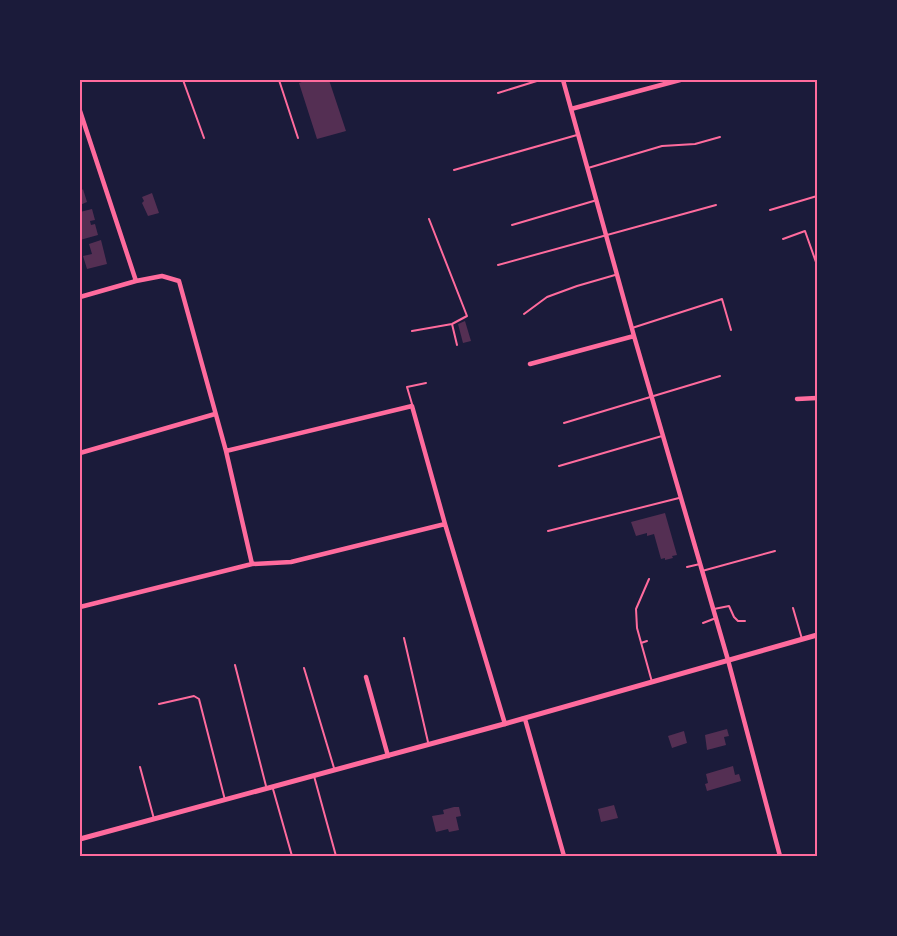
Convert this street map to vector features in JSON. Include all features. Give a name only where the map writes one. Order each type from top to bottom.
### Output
[{"type":"street","points":[[564,80],[634,336],[728,660],[780,856]]},
{"type":"street","points":[[571,109],[680,80]]},
{"type":"street","points":[[80,111],[136,281]]},
{"type":"street","points":[[80,298],[136,281],[162,276],[179,281],[226,451],[252,564]]},
{"type":"street","points":[[530,364],[634,336]]},
{"type":"street","points":[[797,399],[817,398]]},
{"type":"street","points":[[226,451],[412,406],[444,524],[504,724]]},
{"type":"street","points":[[80,453],[215,414]]},
{"type":"street","points":[[80,607],[252,564],[291,562],[444,524]]},
{"type":"street","points":[[80,839],[504,724],[817,635]]},
{"type":"street","points":[[366,676],[388,756]]},
{"type":"street","points":[[504,724],[525,719],[564,856]]},
{"type":"lane","points":[[183,80],[204,138]]},
{"type":"lane","points":[[279,80],[298,138]]},
{"type":"lane","points":[[498,93],[541,80]]},
{"type":"lane","points":[[454,170],[578,135]]},
{"type":"lane","points":[[588,168],[662,146],[695,144],[720,137]]},
{"type":"lane","points":[[770,210],[817,196]]},
{"type":"lane","points":[[512,225],[597,200]]},
{"type":"lane","points":[[498,265],[716,205]]},
{"type":"lane","points":[[783,239],[805,231],[817,265]]},
{"type":"lane","points":[[524,314],[547,298],[577,286],[617,274]]},
{"type":"lane","points":[[632,328],[722,299],[731,330]]},
{"type":"lane","points":[[564,423],[720,376]]},
{"type":"lane","points":[[412,406],[406,387],[426,383]]},
{"type":"lane","points":[[559,466],[663,436]]},
{"type":"lane","points":[[548,531],[681,497]]},
{"type":"lane","points":[[702,571],[775,551]]},
{"type":"lane","points":[[687,568],[700,564]]},
{"type":"lane","points":[[649,579],[636,609],[637,628],[652,682]]},
{"type":"lane","points":[[713,609],[729,606],[738,621],[745,621]]},
{"type":"lane","points":[[793,608],[802,639]]},
{"type":"lane","points":[[702,623],[716,618]]},
{"type":"lane","points":[[404,638],[428,745]]},
{"type":"lane","points":[[641,643],[647,641]]},
{"type":"lane","points":[[235,665],[266,788]]},
{"type":"lane","points":[[304,668],[335,770]]},
{"type":"lane","points":[[159,704],[194,696],[199,699],[225,800]]},
{"type":"lane","points":[[140,767],[154,819]]},
{"type":"lane","points":[[314,776],[336,856]]},
{"type":"lane","points":[[272,787],[292,856]]},
{"type":"path","points":[[412,331],[452,324],[467,316],[429,219]]},
{"type":"path","points":[[452,324],[457,345]]},
{"type":"building","points":[[307,80],[329,80],[346,131],[317,139],[299,83]]},
{"type":"building","points":[[80,186],[83,189],[87,202],[80,205]]},
{"type":"building","points":[[152,193],[159,213],[148,216],[142,203],[144,201],[142,197]]},
{"type":"building","points":[[92,209],[95,220],[90,221],[91,225],[95,224],[98,235],[80,240],[80,212]]},
{"type":"building","points":[[101,240],[107,264],[87,269],[83,256],[92,254],[89,244]]},
{"type":"building","points":[[465,321],[471,341],[463,343],[458,324]]},
{"type":"building","points":[[665,513],[677,555],[665,560],[665,558],[661,559],[654,534],[647,536],[647,533],[636,536],[631,522]]},
{"type":"building","points":[[727,729],[729,736],[724,737],[726,745],[707,750],[705,735]]},
{"type":"building","points":[[684,731],[687,743],[672,748],[668,736]]},
{"type":"building","points":[[733,766],[735,775],[739,774],[741,781],[707,791],[705,784],[708,783],[706,774]]},
{"type":"building","points":[[614,805],[618,818],[601,822],[598,809]]},
{"type":"building","points":[[459,807],[461,816],[456,817],[459,830],[449,832],[448,829],[436,832],[432,816],[444,814],[443,810]]}]
